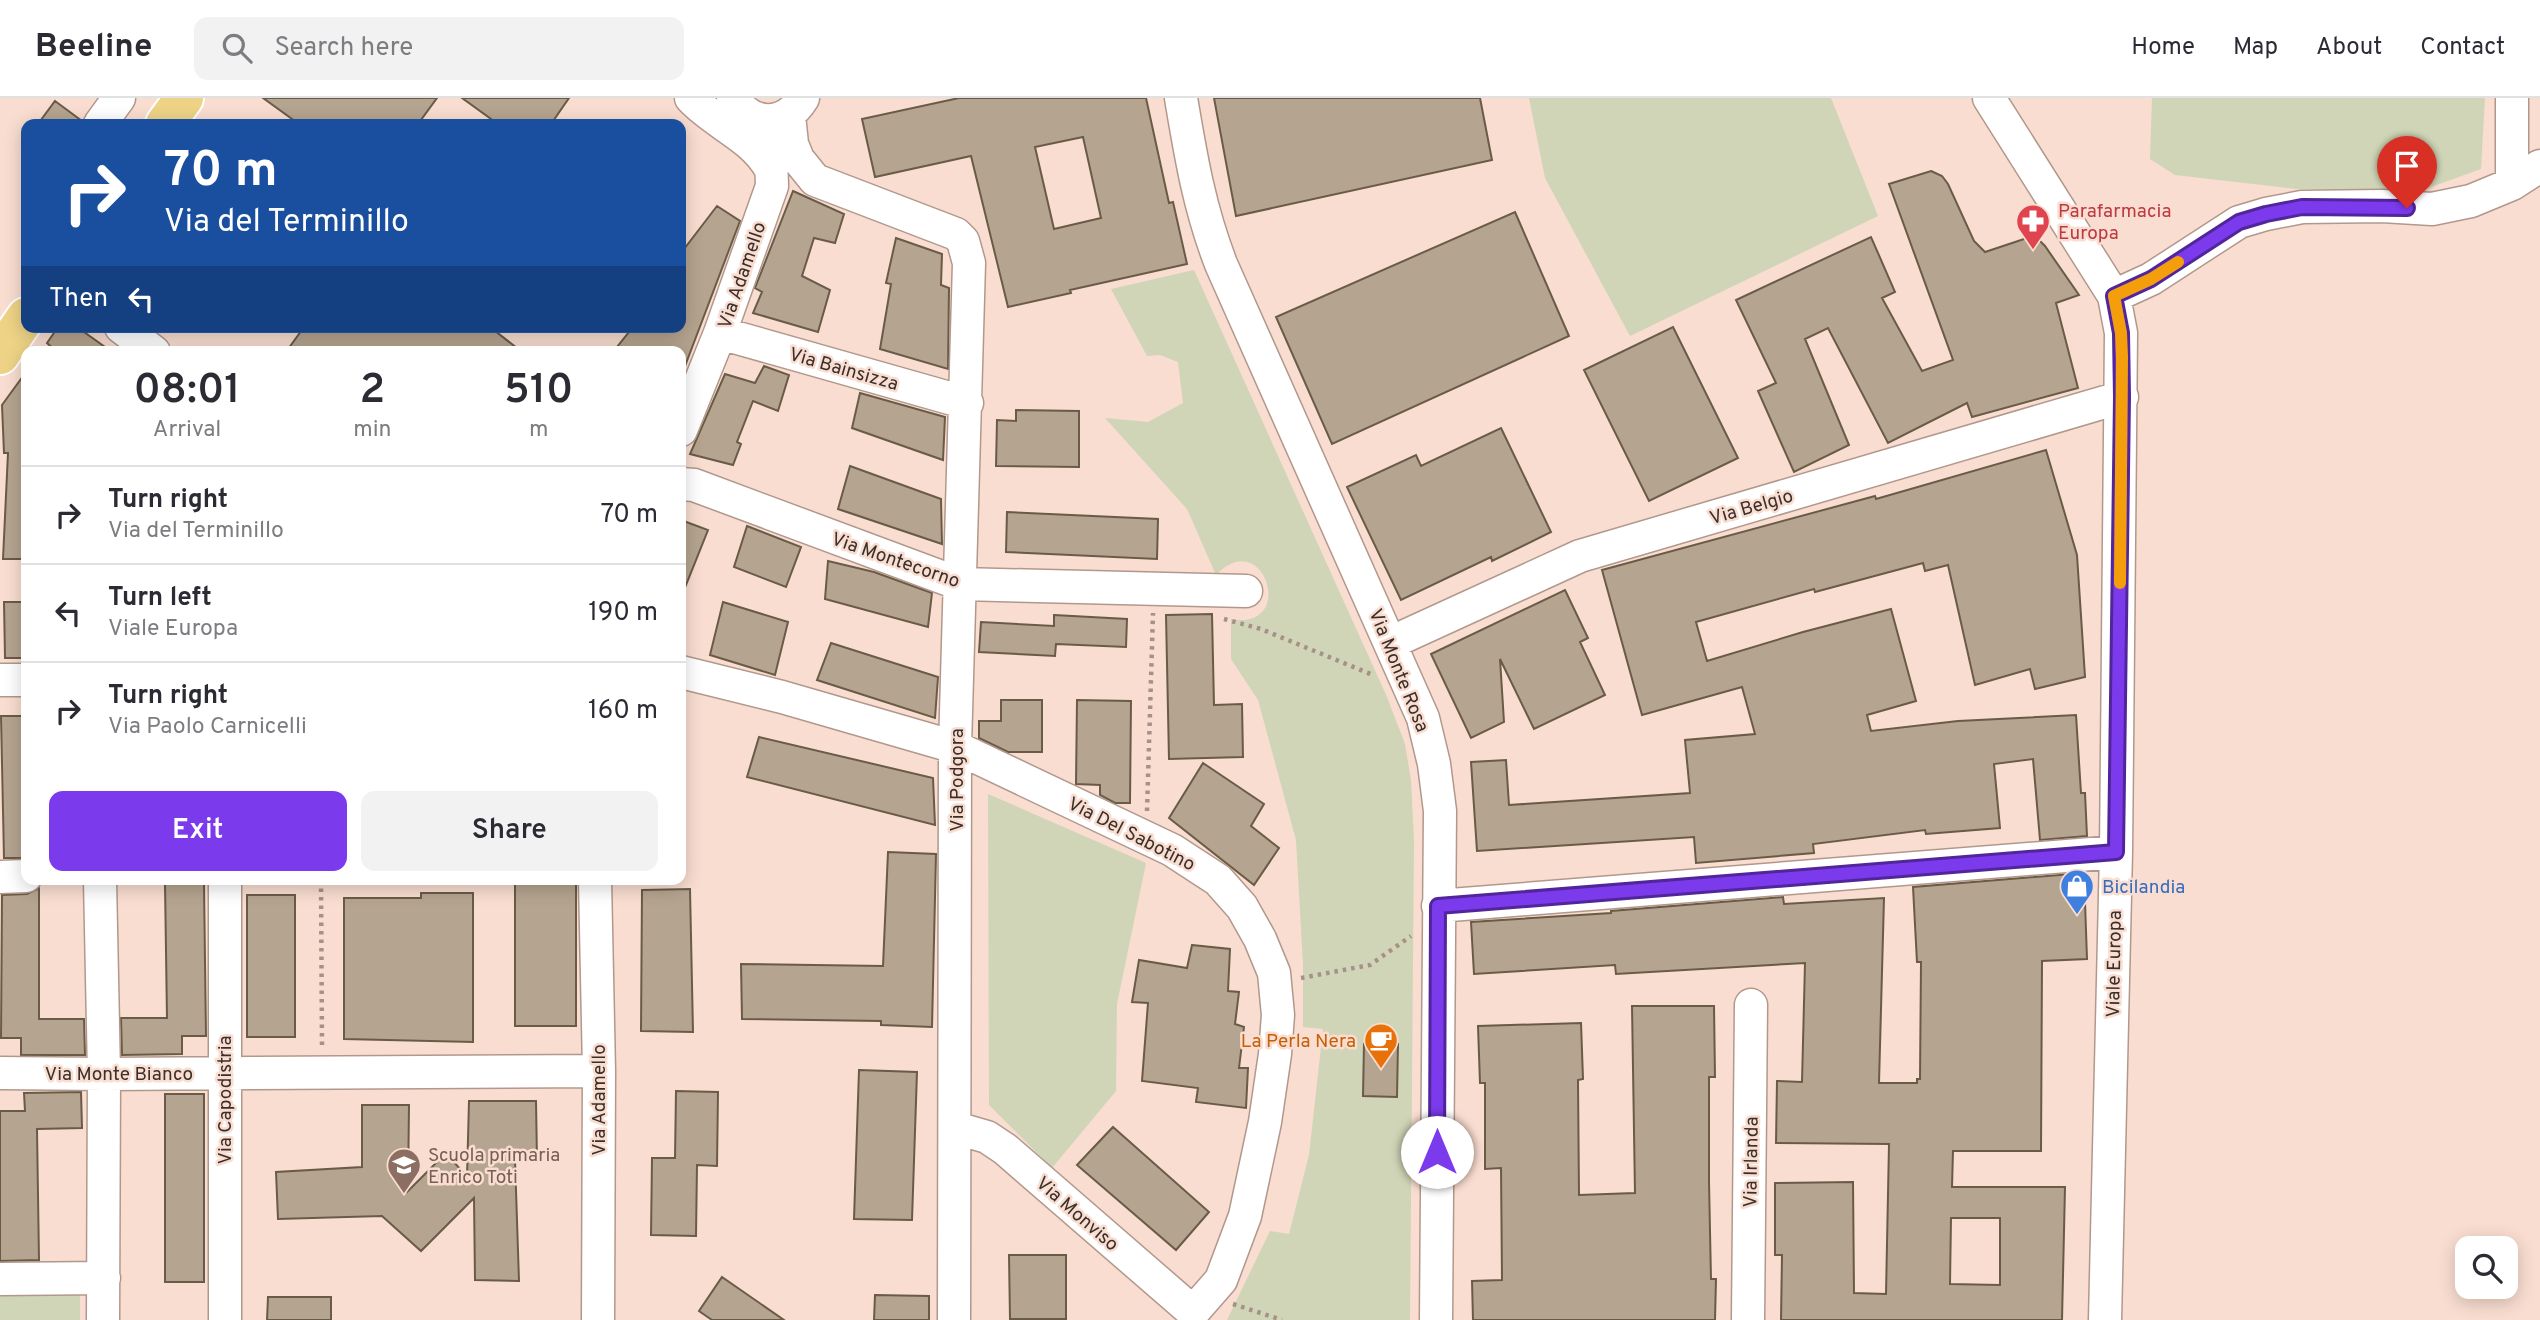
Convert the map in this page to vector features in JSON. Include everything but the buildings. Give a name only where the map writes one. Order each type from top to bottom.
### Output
[{"type":"main road","points":[[168,119],[184,98]]},
{"type":"main road","points":[[0,355],[21,324]]},
{"type":"street","points":[[104,119],[119,98]]},
{"type":"street","points":[[691,98],[713,118],[760,152],[772,178],[797,175],[815,180]]},
{"type":"street","name":"Via Monte Rosa","points":[[1181,98],[1196,186],[1216,251],[1423,718],[1434,764],[1440,811],[1436,1320]]},
{"type":"street","name":"Viale Europa","points":[[1990,98],[2114,296],[2121,333],[2116,852],[2105,1320]]},
{"type":"street","points":[[2512,98],[2512,184]]},
{"type":"street","points":[[796,106],[792,144],[798,159],[815,180]]},
{"type":"street","points":[[744,108],[772,121],[796,106]]},
{"type":"street","name":"Via Adamello","points":[[686,418],[720,333],[772,178],[767,135],[744,108]]},
{"type":"street","points":[[2114,296],[2151,279],[2239,222],[2302,207],[2382,206],[2432,209],[2471,201],[2512,184],[2540,166]]},
{"type":"street","name":"Via Podgora","points":[[815,180],[956,234],[962,240],[969,263],[955,747],[954,1320]]},
{"type":"street","name":"Via Bainsizza","points":[[720,333],[967,403]]},
{"type":"street","name":"Via Belgio","points":[[1390,643],[1580,556],[2122,397]]},
{"type":"street","name":"Via Montecorno","points":[[686,484],[694,485],[960,584],[1233,590]]},
{"type":"street","name":"Via Del Sabotino","points":[[686,673],[782,696],[955,747],[1172,850],[1218,880],[1242,907],[1260,939],[1274,973],[1278,1015],[1275,1055],[1265,1122],[1245,1216],[1221,1280],[1192,1316]]},
{"type":"street","points":[[0,680],[21,680]]},
{"type":"street","points":[[1438,906],[2116,852]]},
{"type":"street","points":[[0,877],[21,876]]},
{"type":"street","points":[[100,885],[104,1074],[103,1320]]},
{"type":"street","name":"Via Capodistria","points":[[225,885],[225,1320]]},
{"type":"street","name":"Via Adamello","points":[[595,885],[599,1071],[598,1320]]},
{"type":"street","name":"Via Irlanda","points":[[1748,1320],[1751,1005]]},
{"type":"street","name":"Via Monte Bianco","points":[[0,1073],[599,1071]]},
{"type":"street","name":"Via Monviso","points":[[956,1128],[975,1132],[1005,1149],[1192,1316]]},
{"type":"street","points":[[0,1279],[104,1278]]},
{"type":"path","points":[[1147,837],[1154,588]]},
{"type":"path","points":[[1233,590],[1220,618],[1261,629],[1384,679]]},
{"type":"path","points":[[321,885],[322,1072]]},
{"type":"path","points":[[1293,978],[1317,977],[1370,965],[1419,931]]},
{"type":"path","points":[[1232,1304],[1282,1320]]},
{"type":"green space","points":[[1529,98],[1831,98],[1878,216],[1630,336],[1545,178]]},
{"type":"green space","points":[[2152,98],[2485,98],[2481,169],[2420,191],[2296,189],[2175,175],[2150,159]]},
{"type":"green space","points":[[1194,270],[1387,697],[1405,744],[1411,780],[1414,841],[1410,1320],[1227,1320],[1270,1231],[1289,1234],[1309,1155],[1323,1029],[1303,1027],[1303,964],[1296,840],[1258,700],[1231,659],[1231,619],[1252,618],[1264,610],[1268,597],[1267,582],[1260,570],[1248,562],[1233,563],[1216,575],[1187,509],[1105,418],[1148,422],[1183,403],[1178,362],[1160,355],[1147,356],[1111,289]]},
{"type":"green space","points":[[988,794],[1146,863],[1117,1004],[1116,1091],[1052,1168],[989,1105]]},
{"type":"green space","points":[[0,1291],[80,1291],[80,1320],[0,1320]]},
{"type":"slow traffic","points":[[2120,583],[2122,357],[2121,333],[2114,296],[2151,279],[2178,262]]},
{"type":"place","name":"Parafarmacia Europa","points":[[2033,251]]},
{"type":"place","name":"Bicilandia","points":[[2077,916]]},
{"type":"place","name":"La Perla Nera","points":[[1381,1070]]},
{"type":"place","name":"Scuola primaria Enrico Toti","points":[[404,1195]]},
{"type":"route","points":[[1437,1152],[1438,906],[2116,852],[2122,397],[2121,333],[2114,296],[2151,279],[2239,222],[2302,207],[2407,208]]}]
